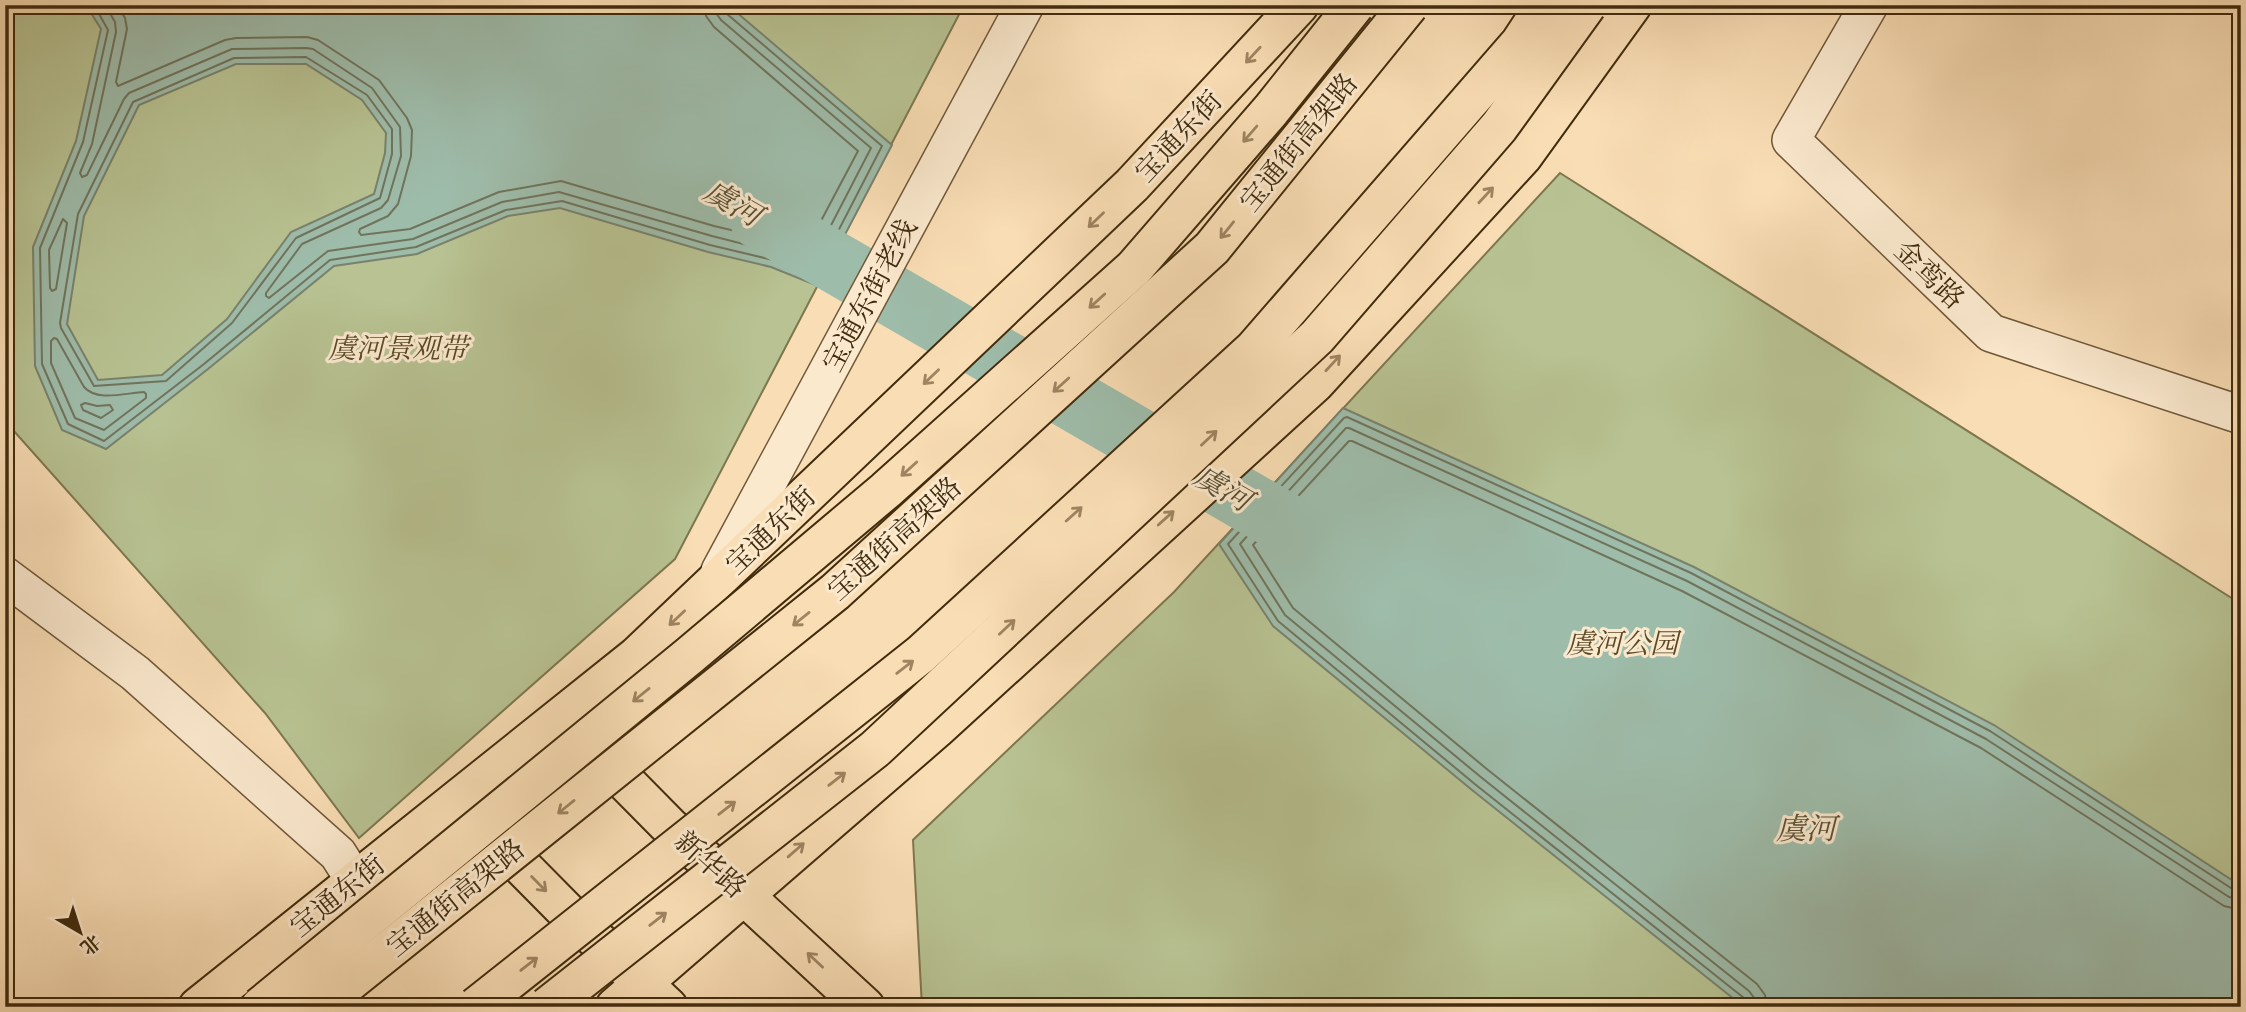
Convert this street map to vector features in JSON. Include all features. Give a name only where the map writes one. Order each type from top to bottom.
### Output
[{"type":"main road","name":"宝通东街","points":[[198,1007],[637,656],[1132,185],[1299,5]]},
{"type":"main road","points":[[260,1007],[865,508],[1134,268],[1270,110],[1355,5]]},
{"type":"main road","name":"宝通街高架路","points":[[318,1007],[835,592],[1212,248],[1409,5]]},
{"type":"main road","points":[[476,1007],[921,654],[1254,349],[1520,43],[1545,5]]},
{"type":"main road","points":[[547,1007],[875,749],[1317,337],[1499,127],[1587,5]]},
{"type":"main road","points":[[457,800],[642,999],[744,895],[936,729],[1315,383],[1523,156],[1632,5]]},
{"type":"main road","name":"新华路","points":[[562,716],[671,828],[865,1007]]},
{"type":"street","name":"宝通东街老线","points":[[713,585],[1025,5]]},
{"type":"street","name":"金鸾路","points":[[1869,5],[1791,140],[1991,333],[2241,415]]},
{"type":"street","points":[[5,576],[135,673],[338,854],[355,881]]},
{"type":"green space","name":"虞河景观带","points":[[5,5],[964,5],[675,559],[359,838],[265,713],[5,421]]},
{"type":"green space","name":"虞河公园","points":[[1560,173],[2241,604],[2241,1007],[922,1007],[913,840],[1174,592]]},
{"type":"water","points":[[86,5],[728,5],[892,145],[818,286],[771,267],[708,252],[560,208],[508,216],[417,254],[334,266],[106,449],[62,430],[35,366],[33,247],[76,141],[101,29]],"holes":[[[236,64],[306,64],[362,100],[386,133],[385,153],[374,194],[291,232],[227,319],[162,375],[98,380],[67,324],[84,216],[139,105]]]},
{"type":"water","name":"虞河","points":[[1343,408],[1694,567],[1994,725],[2241,886],[2241,1007],[1744,1007],[1472,790],[1273,626],[1219,544]]},
{"type":"waterway","name":"虞河","points":[[760,219],[1326,547]]}]
